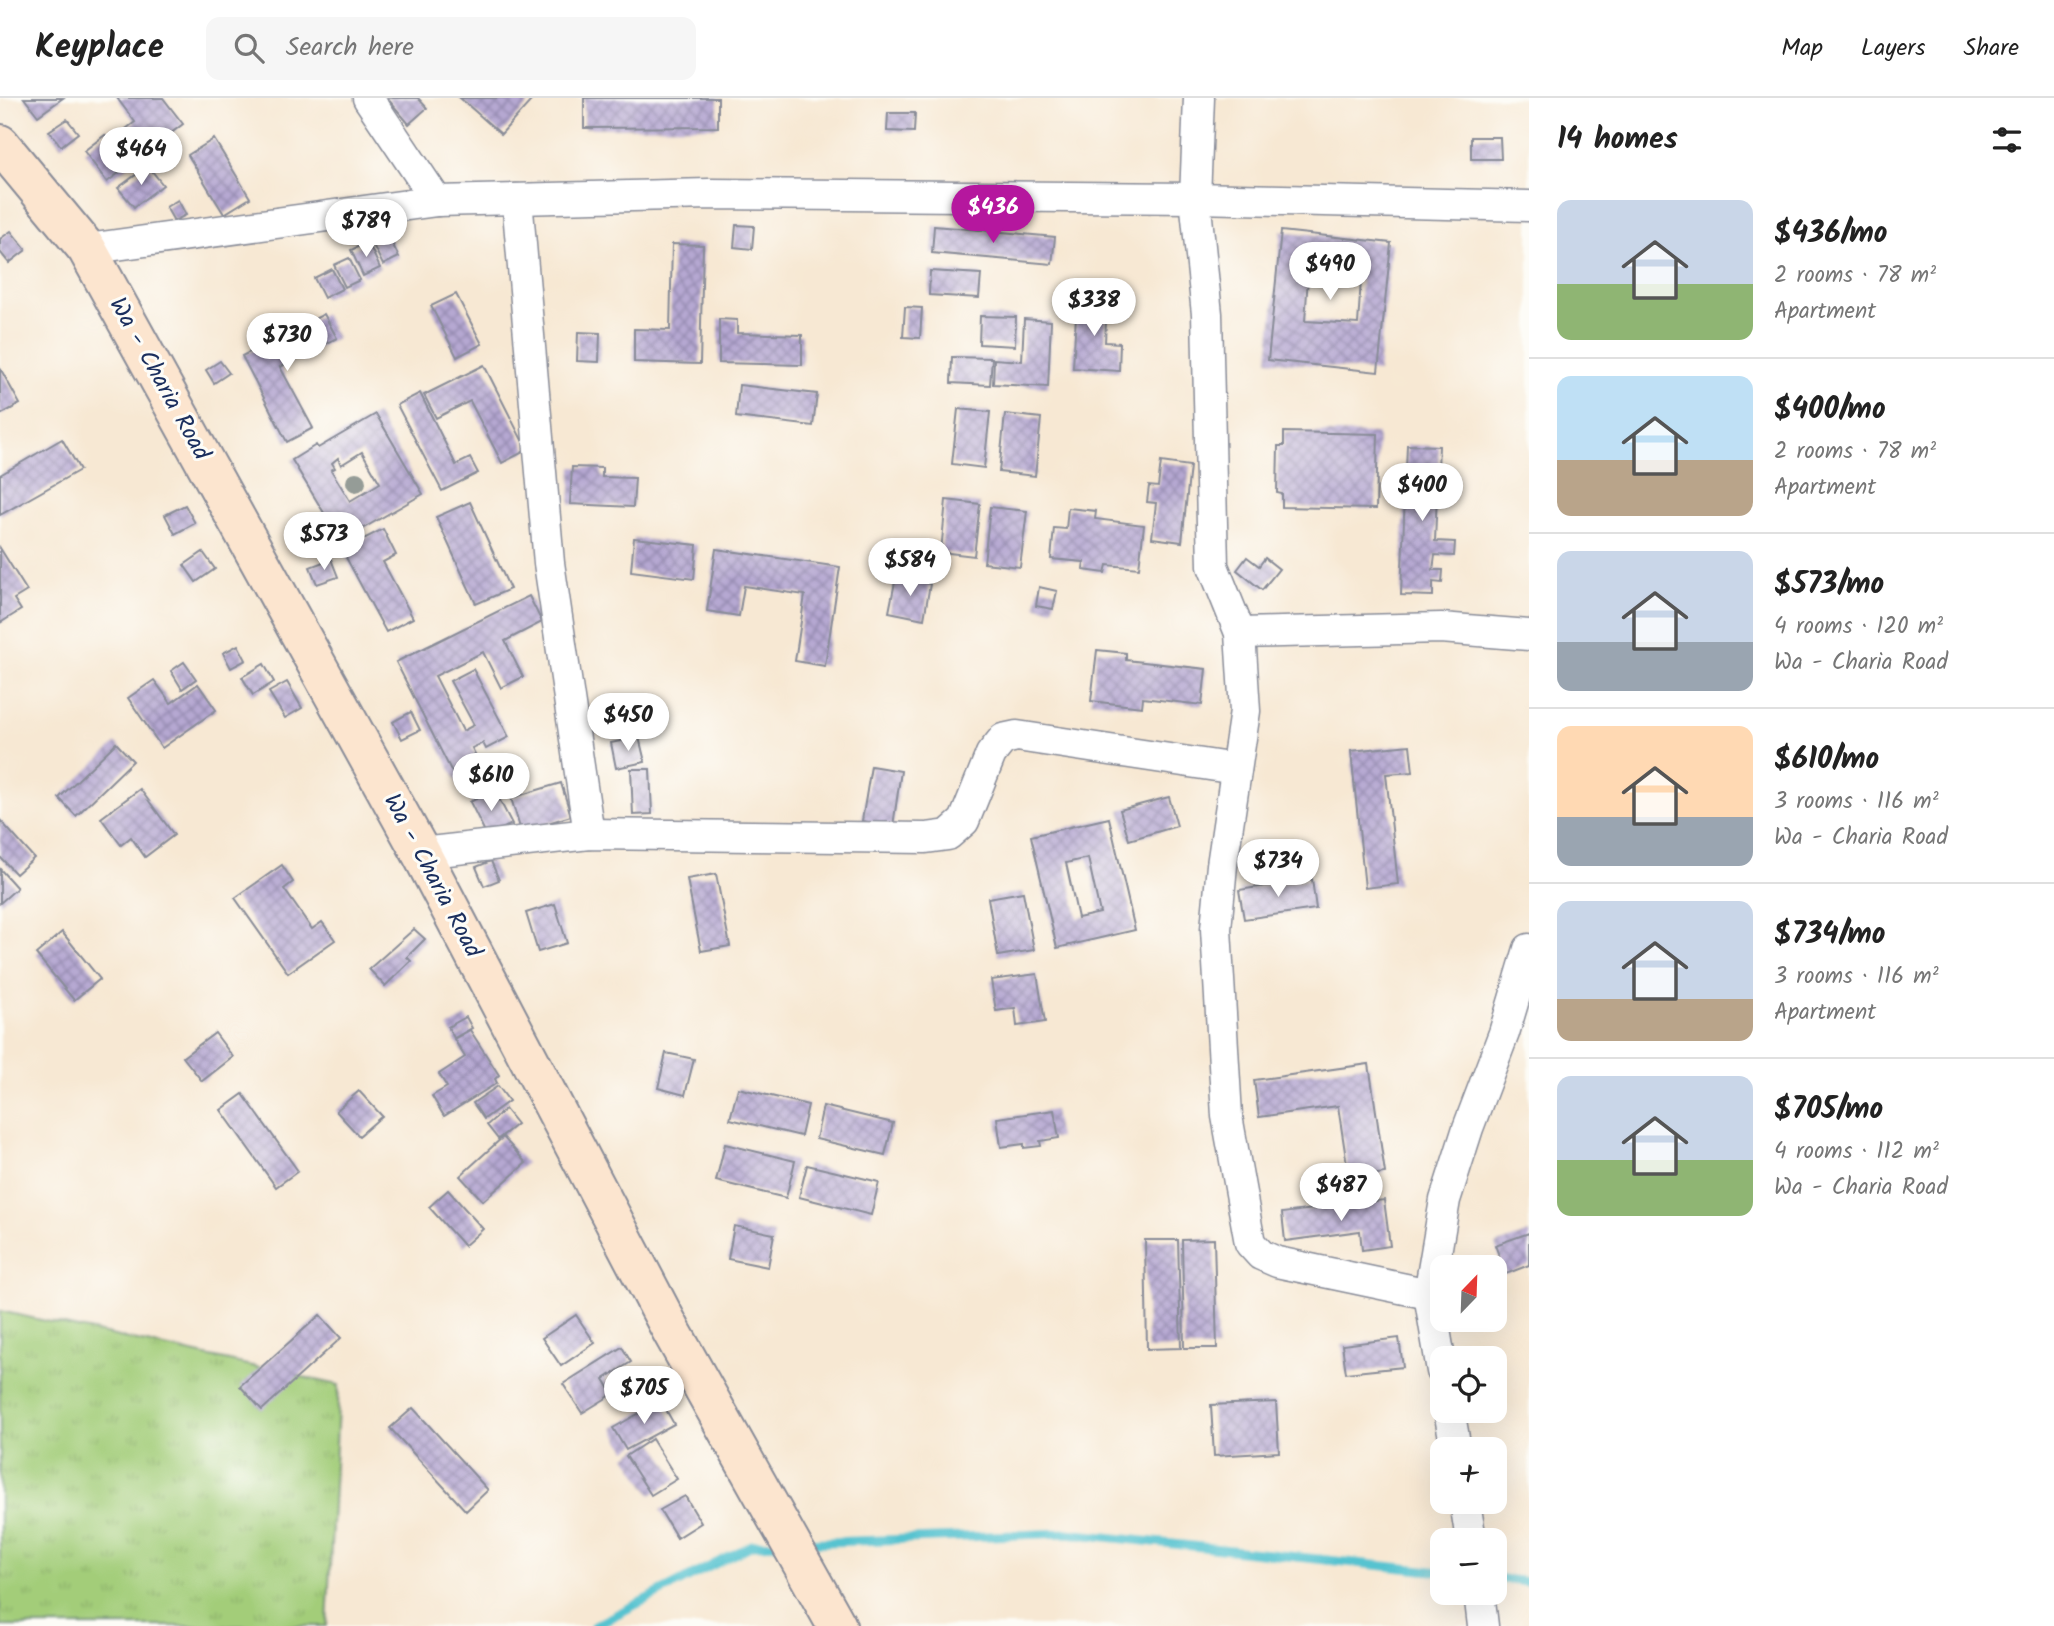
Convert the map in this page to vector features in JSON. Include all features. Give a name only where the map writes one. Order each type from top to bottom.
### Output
[{"type":"street","points":[[368,98],[437,201]]},
{"type":"street","points":[[1199,98],[1195,198],[1207,314],[1213,566],[1240,633],[1245,711],[1222,865],[1216,929],[1227,1116],[1250,1243],[1261,1255],[1277,1262],[1429,1294]]},
{"type":"street","name":"Wa - Charia Road","points":[[0,144],[87,248],[421,853],[672,1332],[836,1626]]},
{"type":"street","points":[[87,248],[437,201],[709,194],[1195,198],[1529,206]]},
{"type":"street","points":[[517,200],[549,563],[589,834]]},
{"type":"street","points":[[1240,633],[1441,628],[1529,635]]},
{"type":"street","points":[[421,853],[589,834],[926,838],[948,835],[964,821],[991,754],[1003,739],[1017,736],[1236,769]]},
{"type":"street","points":[[1438,1346],[1429,1294],[1445,1200],[1468,1128],[1504,1033],[1529,949]]},
{"type":"street","points":[[1481,1605],[1483,1626]]},
{"type":"green space","points":[[0,1311],[339,1385],[327,1626],[0,1626]]},
{"type":"building","points":[[24,98],[63,98],[38,116]]},
{"type":"building","points":[[117,98],[163,98],[183,124],[107,182],[84,151],[105,135],[110,141],[135,122]]},
{"type":"building","points":[[387,98],[418,98],[427,108],[409,124]]},
{"type":"building","points":[[460,98],[527,98],[531,101],[501,134]]},
{"type":"building","points":[[584,98],[718,98],[718,127],[584,128]]},
{"type":"building","points":[[888,113],[915,113],[914,132],[887,131]]},
{"type":"building","points":[[67,119],[78,133],[61,146],[49,131]]},
{"type":"building","points":[[1471,137],[1500,137],[1501,159],[1471,159]]},
{"type":"building","points":[[214,139],[250,198],[224,214],[188,155]]},
{"type":"building","points":[[148,166],[163,185],[134,207],[118,188]]},
{"type":"building","points":[[178,200],[186,215],[174,221],[166,207]]},
{"type":"building","points":[[736,225],[754,226],[752,249],[734,247]]},
{"type":"building","points":[[934,226],[1055,237],[1052,264],[932,253]]},
{"type":"building","points":[[11,231],[26,250],[9,263],[0,252],[0,239]]},
{"type":"building","points":[[1281,231],[1391,243],[1378,372],[1268,360]],"holes":[[[1308,277],[1361,280],[1358,324],[1305,321]]]},
{"type":"building","points":[[388,235],[399,257],[383,265],[372,243]]},
{"type":"building","points":[[368,242],[380,268],[363,276],[351,250]]},
{"type":"building","points":[[672,244],[703,245],[700,364],[634,362],[634,329],[670,330]]},
{"type":"building","points":[[349,258],[360,280],[345,287],[334,265]]},
{"type":"building","points":[[332,269],[342,289],[324,298],[314,278]]},
{"type":"building","points":[[930,271],[981,274],[979,298],[929,295]]},
{"type":"building","points":[[456,294],[482,344],[457,357],[431,306]]},
{"type":"building","points":[[1077,298],[1107,300],[1105,342],[1120,343],[1119,371],[1073,368]]},
{"type":"building","points":[[905,307],[922,308],[920,338],[903,337]]},
{"type":"building","points":[[324,314],[337,338],[280,367],[313,428],[287,442],[242,356]]},
{"type":"building","points":[[980,316],[1016,317],[1015,346],[979,344]]},
{"type":"building","points":[[719,319],[737,320],[737,333],[802,335],[802,365],[719,363]]},
{"type":"building","points":[[1024,319],[1051,321],[1048,387],[993,384],[994,359],[1022,361]]},
{"type":"building","points":[[578,332],[600,333],[599,362],[577,361]]},
{"type":"building","points":[[952,357],[992,358],[990,385],[951,383]]},
{"type":"building","points":[[220,361],[229,373],[214,383],[206,370]]},
{"type":"building","points":[[484,365],[527,450],[502,463],[470,401],[436,418],[424,395]]},
{"type":"building","points":[[0,368],[20,404],[0,415]]},
{"type":"building","points":[[739,385],[817,394],[813,426],[736,417]]},
{"type":"building","points":[[420,393],[456,465],[470,458],[478,473],[442,491],[397,405]]},
{"type":"building","points":[[958,409],[990,412],[984,468],[952,464]]},
{"type":"building","points":[[376,414],[423,494],[341,541],[292,460],[316,445],[318,448]],"holes":[[[362,452],[380,483],[350,501],[331,470],[335,468],[332,463],[338,458],[341,465]]]},
{"type":"building","points":[[1005,414],[1041,418],[1035,476],[999,472]]},
{"type":"building","points":[[1284,432],[1378,434],[1376,509],[1282,507],[1282,494],[1277,493],[1278,446],[1284,446]]},
{"type":"building","points":[[62,439],[80,470],[0,515],[0,475]]},
{"type":"building","points":[[1407,445],[1439,446],[1435,541],[1455,542],[1454,556],[1435,555],[1433,570],[1443,570],[1442,583],[1433,582],[1433,596],[1401,595]]},
{"type":"building","points":[[1161,462],[1190,466],[1182,542],[1152,538],[1156,503],[1147,502],[1149,486],[1158,487]]},
{"type":"building","points":[[572,467],[602,468],[602,477],[635,478],[633,507],[570,504]]},
{"type":"building","points":[[946,500],[980,504],[974,556],[941,552]]},
{"type":"building","points":[[470,502],[510,589],[476,604],[436,517]]},
{"type":"building","points":[[185,505],[195,523],[175,534],[165,515]]},
{"type":"building","points":[[990,507],[1027,511],[1020,567],[984,563]]},
{"type":"building","points":[[1068,508],[1096,511],[1095,519],[1144,525],[1139,568],[1107,565],[1105,573],[1083,570],[1084,562],[1051,559],[1054,528],[1066,529]]},
{"type":"building","points":[[383,529],[396,555],[383,562],[413,618],[386,632],[342,550]]},
{"type":"building","points":[[634,538],[697,545],[694,579],[631,571]]},
{"type":"building","points":[[0,548],[27,591],[14,599],[21,610],[0,623]]},
{"type":"building","points":[[716,549],[840,567],[825,666],[795,661],[805,595],[744,586],[739,616],[707,611]]},
{"type":"building","points":[[203,552],[215,569],[196,582],[184,565]]},
{"type":"building","points":[[1247,557],[1259,566],[1265,558],[1279,569],[1262,590],[1237,570]]},
{"type":"building","points":[[331,559],[338,577],[317,584],[310,567]]},
{"type":"building","points":[[896,577],[930,584],[924,619],[889,612]]},
{"type":"building","points":[[1039,587],[1057,591],[1053,609],[1036,606]]},
{"type":"building","points":[[529,596],[542,622],[505,641],[523,677],[501,688],[483,652],[435,676],[463,731],[474,725],[450,681],[473,669],[509,737],[486,749],[483,743],[472,748],[487,779],[462,792],[396,662]]},
{"type":"building","points":[[238,645],[246,660],[231,668],[223,653]]},
{"type":"building","points":[[1097,650],[1126,653],[1126,660],[1206,669],[1202,705],[1143,698],[1142,707],[1091,701]]},
{"type":"building","points":[[184,662],[196,679],[182,689],[171,671]]},
{"type":"building","points":[[264,664],[274,682],[253,695],[242,677]]},
{"type":"building","points":[[154,680],[171,703],[198,684],[216,710],[162,748],[128,698]]},
{"type":"building","points":[[287,682],[302,708],[285,718],[269,692]]},
{"type":"building","points":[[411,712],[420,730],[402,739],[393,722]]},
{"type":"building","points":[[639,737],[645,762],[616,768],[611,743]]},
{"type":"building","points":[[116,743],[133,761],[76,816],[59,798]]},
{"type":"building","points":[[1410,745],[1413,772],[1386,774],[1398,884],[1365,888],[1351,751]]},
{"type":"building","points":[[511,766],[519,784],[501,792],[492,774]]},
{"type":"building","points":[[871,766],[901,771],[893,826],[862,821]]},
{"type":"building","points":[[631,769],[650,769],[652,814],[633,815]]},
{"type":"building","points":[[561,783],[571,816],[521,831],[511,798]]},
{"type":"building","points":[[140,789],[174,835],[145,857],[131,837],[121,845],[101,818]]},
{"type":"building","points":[[494,789],[512,824],[487,836],[470,802]]},
{"type":"building","points":[[1169,797],[1177,826],[1129,840],[1120,810]]},
{"type":"building","points":[[1109,818],[1135,930],[1057,948],[1031,836]],"holes":[[[1088,858],[1100,913],[1078,918],[1066,863]]]},
{"type":"building","points":[[0,820],[34,858],[16,874],[0,857]]},
{"type":"building","points":[[491,861],[499,880],[484,886],[476,867]]},
{"type":"building","points":[[282,865],[293,882],[284,889],[312,929],[322,922],[335,940],[288,973],[235,898]]},
{"type":"building","points":[[0,869],[17,888],[0,903]]},
{"type":"building","points":[[716,874],[730,946],[701,951],[687,879]]},
{"type":"building","points":[[1312,879],[1316,909],[1244,919],[1239,890]]},
{"type":"building","points":[[1023,892],[1034,950],[998,956],[988,898]]},
{"type":"building","points":[[555,904],[567,943],[538,952],[526,913]]},
{"type":"building","points":[[414,929],[425,939],[407,957],[411,961],[385,986],[369,969]]},
{"type":"building","points":[[62,932],[100,979],[74,1000],[36,954]]},
{"type":"building","points":[[1037,974],[1045,1022],[1017,1026],[1015,1008],[996,1011],[991,980]]},
{"type":"building","points":[[466,1017],[472,1028],[454,1038],[448,1027]]},
{"type":"building","points":[[470,1030],[499,1075],[495,1079],[497,1083],[444,1116],[432,1096],[447,1087],[439,1074],[465,1057],[454,1039]]},
{"type":"building","points":[[215,1033],[233,1057],[202,1081],[183,1057]]},
{"type":"building","points":[[666,1053],[694,1059],[685,1095],[658,1088]]},
{"type":"building","points":[[1369,1064],[1385,1173],[1349,1178],[1338,1106],[1259,1117],[1254,1080]]},
{"type":"building","points":[[498,1086],[509,1101],[484,1119],[473,1103]]},
{"type":"building","points":[[738,1088],[808,1105],[801,1136],[730,1119]]},
{"type":"building","points":[[359,1091],[382,1116],[359,1136],[336,1111]]},
{"type":"building","points":[[243,1094],[298,1171],[276,1187],[221,1110]]},
{"type":"building","points":[[823,1106],[893,1123],[885,1155],[816,1139]]},
{"type":"building","points":[[505,1109],[517,1124],[498,1139],[487,1125]]},
{"type":"building","points":[[1054,1110],[1059,1138],[1040,1141],[1041,1146],[1024,1148],[1024,1144],[1001,1147],[997,1118]]},
{"type":"building","points":[[503,1137],[526,1163],[483,1201],[460,1176]]},
{"type":"building","points":[[725,1144],[795,1161],[786,1198],[716,1181]]},
{"type":"building","points":[[807,1165],[879,1182],[871,1215],[799,1197]]},
{"type":"building","points":[[448,1190],[483,1229],[464,1246],[429,1207]]},
{"type":"building","points":[[1384,1200],[1390,1246],[1362,1250],[1360,1231],[1285,1241],[1282,1213]]},
{"type":"building","points":[[734,1226],[774,1234],[768,1267],[728,1259]]},
{"type":"building","points":[[1529,1233],[1529,1265],[1507,1274],[1507,1255],[1499,1255],[1495,1245]]},
{"type":"building","points":[[1214,1239],[1217,1348],[1184,1348],[1182,1240]]},
{"type":"building","points":[[1145,1240],[1178,1240],[1181,1348],[1147,1349]]},
{"type":"building","points":[[320,1315],[341,1338],[262,1410],[240,1386]]},
{"type":"building","points":[[576,1315],[595,1343],[561,1366],[542,1338]]},
{"type":"building","points":[[1399,1338],[1403,1367],[1346,1373],[1342,1345]]},
{"type":"building","points":[[622,1347],[631,1362],[604,1379],[613,1394],[582,1413],[563,1384]]},
{"type":"building","points":[[661,1401],[674,1424],[626,1450],[613,1428]]},
{"type":"building","points":[[1276,1402],[1279,1452],[1214,1456],[1211,1405]]},
{"type":"building","points":[[413,1408],[488,1490],[466,1511],[390,1428]]},
{"type":"building","points":[[652,1439],[677,1479],[651,1495],[626,1456]]},
{"type":"building","points":[[685,1496],[701,1523],[677,1538],[660,1510]]},
{"type":"waterway","points":[[802,1543],[1067,1533],[1430,1571]]},
{"type":"waterway","points":[[594,1626],[752,1545],[781,1544]]},
{"type":"waterway","points":[[1507,1579],[1529,1582]]}]
